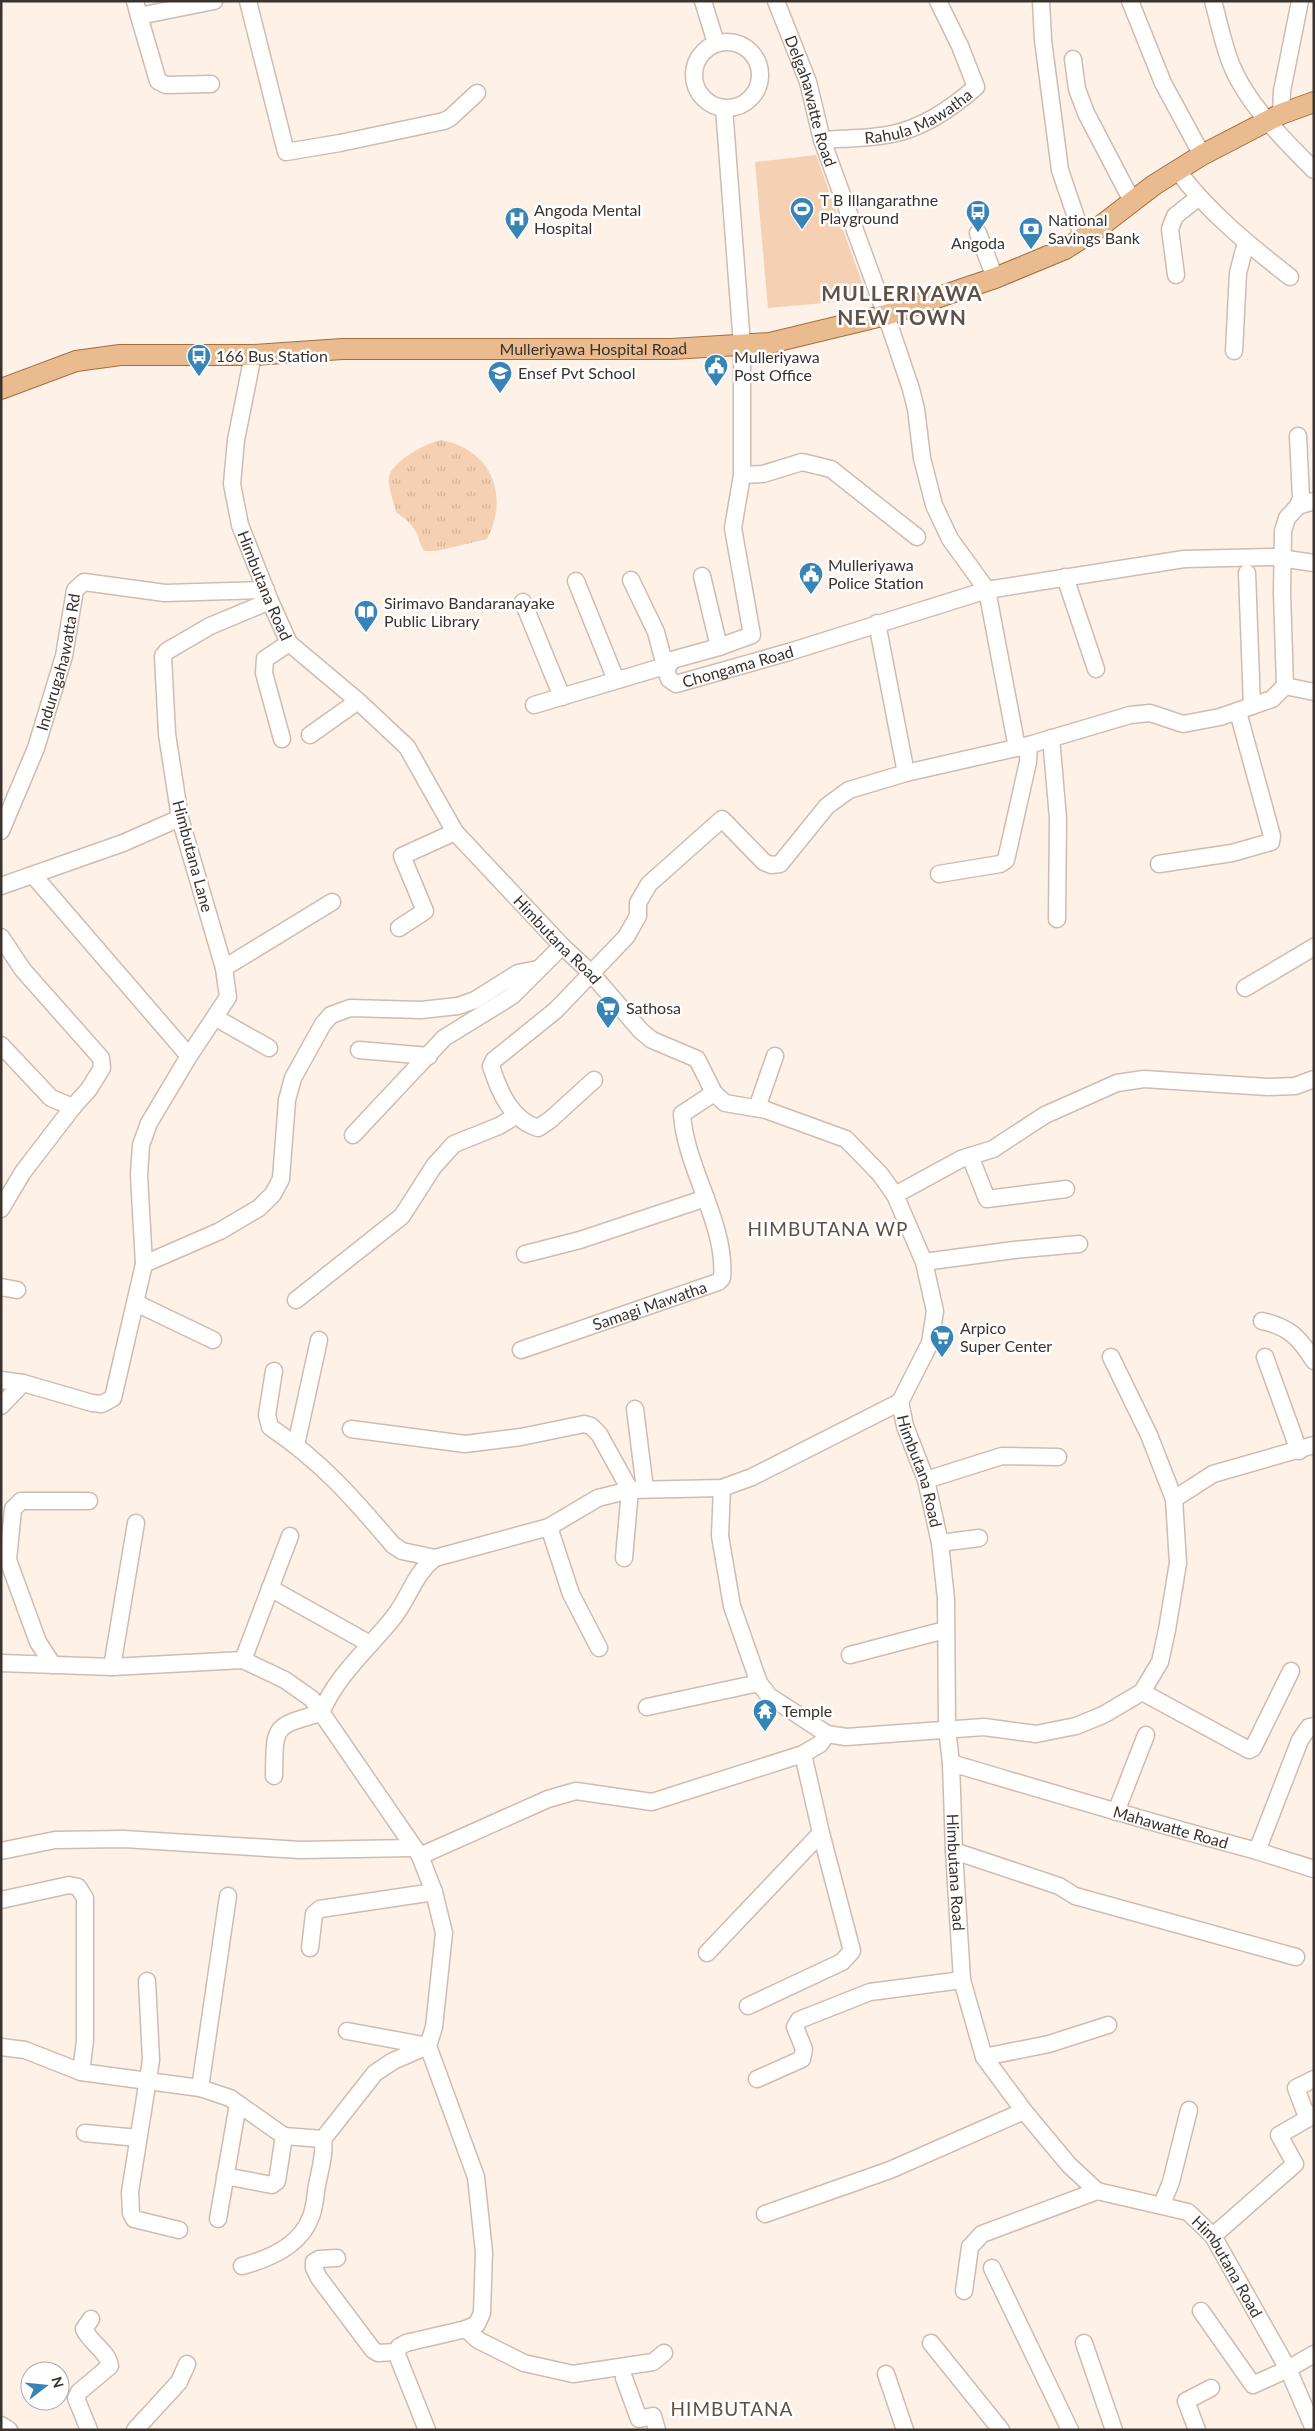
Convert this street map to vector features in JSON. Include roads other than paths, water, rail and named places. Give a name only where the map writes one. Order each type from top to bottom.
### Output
[{"type":"main road","name":"Mulleriyawa Hospital Road","points":[[1,389],[76,361],[120,355],[253,355],[342,349],[672,349],[770,343],[886,315],[995,278],[1065,249],[1202,155],[1274,117],[1314,102]]},
{"type":"street","points":[[210,84],[166,85],[158,81],[137,9],[214,1]]},
{"type":"street","points":[[248,1],[286,152],[340,144],[444,121],[450,118],[477,93]]},
{"type":"street","points":[[703,1],[716,43]]},
{"type":"street","name":"Delgahawatte Road","points":[[776,1],[808,82],[822,140],[886,315],[916,409],[922,458],[934,505],[950,539],[987,590]]},
{"type":"street","name":"Rahula Mawatha","points":[[822,140],[892,134],[928,121],[958,103],[976,87],[960,46],[938,1]]},
{"type":"street","points":[[1041,1],[1043,40],[1060,170],[1083,238]]},
{"type":"street","points":[[1130,1],[1163,83],[1202,155]]},
{"type":"street","points":[[1213,1],[1232,65],[1314,170]]},
{"type":"street","points":[[1274,117],[1282,91],[1300,1]]},
{"type":"street","points":[[727,41],[738,43],[747,48],[755,56],[760,71],[758,87],[753,96],[740,105],[724,108],[713,105],[704,98],[694,78],[695,67],[699,57],[716,43],[727,41]]},
{"type":"street","points":[[1074,59],[1077,89],[1086,113],[1132,202]]},
{"type":"street","name":"Chongama Road","points":[[724,108],[742,345],[742,475],[733,528],[734,543],[752,635],[668,663],[666,670],[669,679],[676,684],[789,652],[987,590],[1184,559],[1252,557],[1283,558],[1314,563]]},
{"type":"street","points":[[1178,170],[1199,197],[1246,242],[1290,277]]},
{"type":"street","points":[[1176,274],[1170,229],[1175,216],[1199,197]]},
{"type":"street","points":[[978,233],[995,278]]},
{"type":"street","points":[[1234,352],[1238,273],[1246,242]]},
{"type":"street","name":"Himbutana Road","points":[[253,355],[236,440],[232,484],[240,525],[268,596],[290,643],[358,701],[407,747],[456,832],[562,946],[590,972],[641,1031],[652,1040],[697,1059],[714,1093],[725,1103],[756,1108],[846,1140],[880,1174],[895,1195],[924,1262],[935,1311],[930,1343],[900,1402],[905,1426],[926,1480],[940,1543],[946,1599],[947,1728],[952,1763],[954,1851],[962,1980],[984,2057],[1024,2111],[1069,2165],[1097,2190],[1162,2204],[1188,2212],[1213,2236],[1288,2369],[1314,2429]]},
{"type":"street","points":[[594,1080],[550,1120],[538,1128],[528,1125],[516,1115],[498,1090],[491,1066],[494,1060],[556,1010],[590,972],[626,937],[638,916],[638,903],[649,884],[722,819],[764,862],[772,865],[780,864],[827,806],[849,790],[906,773],[1023,746],[1130,715],[1150,713],[1183,724],[1245,709],[1272,699],[1285,686],[1283,531],[1287,518],[1306,503],[1301,498],[1298,436]]},
{"type":"street","points":[[742,475],[763,474],[802,462],[831,469],[917,537]]},
{"type":"street","points":[[1159,864],[1232,852],[1271,842],[1272,836],[1245,709],[1247,574]]},
{"type":"street","points":[[702,576],[719,647]]},
{"type":"street","points":[[1065,577],[1096,669]]},
{"type":"street","points":[[576,580],[616,680]]},
{"type":"street","points":[[534,706],[668,663],[656,632],[631,580]]},
{"type":"street","name":"Indurugahawatta Rd","points":[[1,831],[36,748],[64,656],[75,590],[84,582],[165,593],[268,596]]},
{"type":"street","points":[[940,874],[1000,864],[1006,860],[1028,762],[987,590]]},
{"type":"street","name":"Himbutana Lane","points":[[23,1383],[92,1403],[102,1404],[113,1398],[144,1264],[139,1175],[141,1145],[149,1124],[189,1056],[216,1018],[228,997],[224,968],[180,818],[167,734],[163,656],[167,651],[210,626],[268,596]]},
{"type":"street","points":[[523,602],[562,697]]},
{"type":"street","points":[[877,623],[906,773]]},
{"type":"street","points":[[282,739],[264,674],[265,659],[290,643]]},
{"type":"street","points":[[1285,686],[1314,692]]},
{"type":"street","points":[[310,735],[358,701]]},
{"type":"street","points":[[1051,738],[1058,818],[1057,919]]},
{"type":"street","points":[[1,886],[123,843],[180,818]]},
{"type":"street","points":[[399,928],[425,911],[402,856],[456,832]]},
{"type":"street","points":[[33,875],[189,1056]]},
{"type":"street","points":[[224,968],[332,902]]},
{"type":"street","points":[[1,937],[24,970],[101,1058],[102,1068],[89,1089],[73,1106],[23,1172],[1,1208]]},
{"type":"street","points":[[353,1134],[444,1038],[512,996],[562,946]]},
{"type":"street","points":[[1245,988],[1314,947]]},
{"type":"street","points":[[144,1264],[220,1231],[260,1208],[273,1194],[281,1179],[287,1100],[293,1078],[322,1024],[331,1015],[350,1008],[422,1010],[458,1006],[476,1000],[518,974],[538,968]]},
{"type":"street","points":[[216,1018],[269,1048]]},
{"type":"street","points":[[1,1045],[50,1098],[73,1106]]},
{"type":"street","points":[[359,1050],[429,1056]]},
{"type":"street","points":[[756,1108],[775,1056]]},
{"type":"street","points":[[895,1195],[970,1156],[993,1149],[1045,1115],[1117,1082],[1144,1079],[1268,1087],[1295,1086],[1314,1079]]},
{"type":"street","name":"Samagi Mawatha","points":[[521,1350],[718,1282],[722,1278],[724,1263],[706,1198],[683,1133],[682,1114],[714,1093]]},
{"type":"street","points":[[296,1300],[402,1216],[434,1166],[454,1144],[499,1126],[516,1115]]},
{"type":"street","points":[[970,1156],[987,1199],[1066,1189]]},
{"type":"street","points":[[525,1254],[580,1240],[706,1198]]},
{"type":"street","points":[[924,1262],[1014,1250],[1079,1244]]},
{"type":"street","points":[[136,1303],[213,1340]]},
{"type":"street","points":[[1262,1321],[1283,1326],[1306,1347],[1314,1361]]},
{"type":"street","points":[[296,1445],[319,1340]]},
{"type":"street","points":[[722,1488],[720,1536],[732,1606],[759,1683],[769,1696],[827,1734],[846,1737],[947,1728],[984,1727],[1036,1734],[1076,1726],[1103,1715],[1142,1692],[1160,1662],[1178,1562],[1174,1499],[1149,1436],[1111,1358]]},
{"type":"street","points":[[1174,1499],[1213,1474],[1306,1448],[1265,1358]]},
{"type":"street","points":[[274,1371],[267,1415],[270,1427],[296,1445],[345,1488],[402,1552],[435,1558]]},
{"type":"street","points":[[1,1380],[23,1383]]},
{"type":"street","points":[[1,1406],[23,1383]]},
{"type":"street","points":[[321,1713],[328,1695],[395,1616],[422,1568],[435,1558],[549,1527],[598,1498],[637,1489],[722,1488],[752,1477],[900,1402]]},
{"type":"street","points":[[624,1558],[637,1489],[635,1409]]},
{"type":"street","points":[[351,1430],[465,1444],[520,1438],[584,1424],[592,1426],[599,1434],[637,1489]]},
{"type":"street","points":[[926,1480],[1002,1456],[1058,1457]]},
{"type":"street","points":[[53,1665],[38,1642],[5,1564],[14,1509],[21,1501],[89,1501]]},
{"type":"street","points":[[112,1666],[136,1523]]},
{"type":"street","points":[[549,1527],[571,1594],[599,1648]]},
{"type":"street","points":[[243,1660],[290,1536]]},
{"type":"street","points":[[940,1543],[978,1538]]},
{"type":"street","points":[[270,1588],[370,1644]]},
{"type":"street","points":[[850,1655],[945,1630]]},
{"type":"street","points":[[1,1663],[112,1666],[243,1660],[285,1680],[312,1699],[416,1852],[434,1892],[444,1933],[434,2027],[428,2046],[476,2177],[484,2252],[482,2313],[477,2324],[466,2329],[406,2342],[399,2346],[396,2352],[427,2430]]},
{"type":"street","points":[[1142,1692],[1249,1750],[1253,1748],[1291,1671]]},
{"type":"street","points":[[646,1707],[759,1683]]},
{"type":"street","points":[[274,1776],[275,1740],[279,1730],[287,1723],[321,1713]]},
{"type":"street","points":[[1257,1851],[1300,1740],[1309,1727],[1314,1726]]},
{"type":"street","points":[[1,1851],[56,1840],[124,1839],[300,1850],[416,1852],[548,1799],[576,1791],[652,1802],[803,1754],[820,1744],[827,1734]]},
{"type":"street","points":[[1116,1812],[1146,1736]]},
{"type":"street","points":[[748,2006],[842,1962],[852,1951],[821,1833],[803,1754]]},
{"type":"street","name":"Mahawatte Road","points":[[952,1763],[1314,1869]]},
{"type":"street","points":[[707,1953],[821,1833]]},
{"type":"street","points":[[954,1851],[1058,1886],[1075,1896],[1296,1957]]},
{"type":"street","points":[[1,1900],[69,1885],[78,1887],[85,1898],[85,2041],[81,2072]]},
{"type":"street","points":[[310,1948],[314,1914],[320,1909],[434,1892]]},
{"type":"street","points":[[200,2088],[228,1896]]},
{"type":"street","points":[[757,2079],[802,2059],[804,2049],[795,2027],[799,2020],[870,1992],[962,1980]]},
{"type":"street","points":[[147,1982],[151,2060],[130,2192],[131,2213],[134,2219],[179,2230]]},
{"type":"street","points":[[984,2057],[1050,2044],[1108,2025]]},
{"type":"street","points":[[347,2031],[428,2046]]},
{"type":"street","points":[[242,2266],[256,2263],[293,2244],[304,2232],[311,2218],[322,2162],[323,2139],[375,2073],[393,2061],[428,2046]]},
{"type":"street","points":[[1,2047],[25,2050],[81,2072],[200,2088],[223,2095],[284,2136],[323,2139]]},
{"type":"street","points":[[1313,2116],[1305,2112],[1296,2088],[1314,2079]]},
{"type":"street","points":[[218,2219],[238,2104]]},
{"type":"street","points":[[1162,2204],[1171,2182],[1189,2110]]},
{"type":"street","points":[[765,2214],[890,2170],[1024,2111]]},
{"type":"street","points":[[1213,2236],[1295,2164],[1278,2135],[1313,2116]]},
{"type":"street","points":[[86,2133],[138,2138]]},
{"type":"street","points":[[225,2176],[272,2185],[275,2183],[277,2181],[284,2136]]},
{"type":"street","points":[[964,2291],[970,2248],[982,2234],[1097,2190]]},
{"type":"street","points":[[337,2258],[319,2259],[314,2262],[314,2268],[319,2278],[373,2350],[378,2353],[396,2352]]},
{"type":"street","points":[[992,2268],[1070,2430]]},
{"type":"street","points":[[1201,2311],[1253,2385],[1288,2369],[1314,2354]]},
{"type":"street","points":[[89,2430],[76,2398],[79,2392],[110,2366],[109,2359],[87,2336],[84,2329],[91,2319]]},
{"type":"street","points":[[466,2329],[478,2340],[524,2364],[573,2374],[653,2362],[664,2353]]},
{"type":"street","points":[[931,2343],[1001,2430]]},
{"type":"street","points":[[1084,2343],[1114,2430]]},
{"type":"street","points":[[135,2430],[178,2382],[187,2364]]},
{"type":"street","points":[[886,2374],[905,2430]]},
{"type":"street","points":[[624,2378],[639,2419],[653,2416],[656,2430]]},
{"type":"street","points":[[1197,2430],[1186,2401],[1210,2388]]},
{"type":"street","points":[[1,2425],[9,2430]]},
{"type":"place","name":"T B Illangarathne Playground","points":[[802,230]]},
{"type":"place","name":"Angoda","points":[[978,233]]},
{"type":"place","name":"Angoda Mental Hospital","points":[[517,240]]},
{"type":"place","name":"National Savings Bank","points":[[1031,250]]},
{"type":"place","name":"166 Bus Station","points":[[199,377]]},
{"type":"place","name":"Mulleriyawa Post Office","points":[[716,387]]},
{"type":"place","name":"Ensef Pvt School","points":[[500,394]]},
{"type":"place","name":"Mulleriyawa Police Station","points":[[811,595]]},
{"type":"place","name":"Sirimavo Bandaranayake Public Library","points":[[366,633]]},
{"type":"place","name":"Sathosa","points":[[608,1029]]},
{"type":"place","name":"Arpico Super Center","points":[[942,1358]]},
{"type":"place","name":"Temple","points":[[765,1732]]},
{"type":"district","name":"MULLERIYAWA NEW TOWN","points":[[902,306]]},
{"type":"district","name":"HIMBUTANA WP","points":[[828,1229]]},
{"type":"district","name":"HIMBUTANA","points":[[732,2409]]}]
